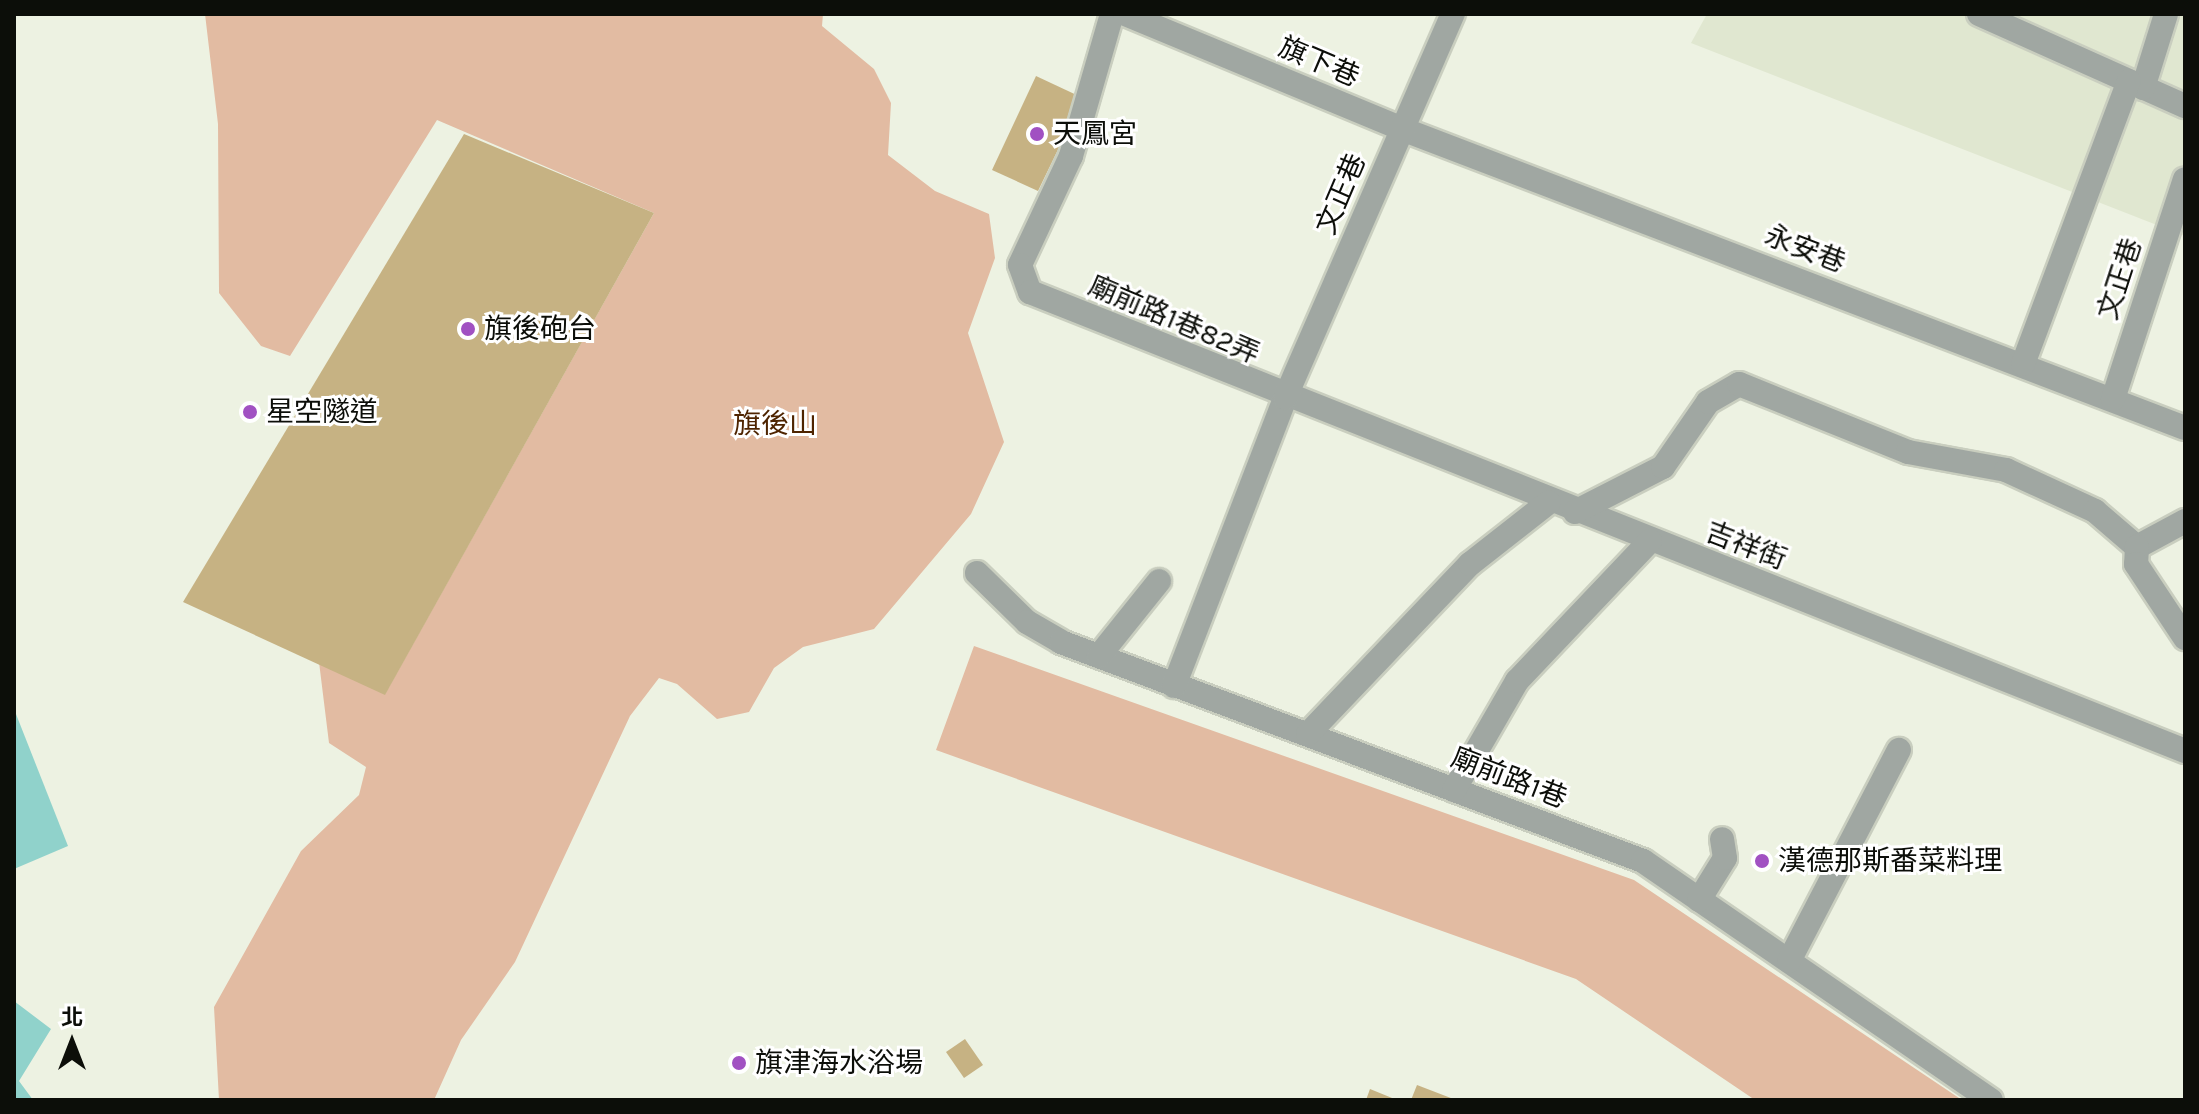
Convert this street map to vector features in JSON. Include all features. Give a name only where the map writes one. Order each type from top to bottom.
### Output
[{"type":"street","name":"廟前路1巷82弄","points":[[1112,14],[1102,66],[1020,265],[1022,278],[1030,292],[1285,398]]},
{"type":"street","name":"旗下巷","points":[[1125,14],[1402,129]]},
{"type":"street","name":"文正巷","points":[[1285,398],[1453,14]]},
{"type":"street","points":[[1979,14],[2185,106]]},
{"type":"street","points":[[2023,364],[2166,14]]},
{"type":"street","name":"永安巷","points":[[1402,129],[2185,428]]},
{"type":"street","name":"文正巷","points":[[2113,399],[2185,179]]},
{"type":"street","points":[[1575,512],[1663,467],[1708,402],[1739,384],[1908,452],[2006,470],[2095,511],[2137,547],[2141,576],[2185,638]]},
{"type":"street","name":"吉祥街","points":[[1285,398],[2185,751]]},
{"type":"street","points":[[1174,686],[1285,398]]},
{"type":"street","points":[[1308,734],[1470,564],[1549,502]]},
{"type":"street","points":[[2137,547],[2185,521]]},
{"type":"street","points":[[1454,790],[1517,681],[1650,541]]},
{"type":"street","name":"廟前路1巷","points":[[977,573],[1027,622],[1099,656],[1643,861],[1991,1100]]},
{"type":"street","points":[[1099,656],[1159,581]]},
{"type":"street","points":[[1789,961],[1899,750]]},
{"type":"street","points":[[1699,900],[1725,858],[1722,839]]},
{"type":"shaded area","points":[[1707,14],[2185,14],[2185,236],[1691,43]]},
{"type":"green space","name":"旗後山","points":[[205,14],[823,14],[822,26],[874,69],[891,103],[888,155],[935,191],[989,214],[995,258],[968,333],[1004,442],[971,514],[874,629],[803,647],[774,668],[749,712],[717,719],[677,684],[659,678],[630,716],[515,962],[461,1040],[434,1100],[219,1100],[214,1007],[301,851],[359,795],[366,767],[329,743],[319,662],[385,694],[654,213],[437,120],[290,356],[261,346],[219,293],[218,124]]},
{"type":"green space","points":[[974,646],[1634,880],[1962,1100],[1755,1100],[1576,979],[936,750]]},
{"type":"water","points":[[14,709],[68,846],[14,869]]},
{"type":"water","points":[[14,1001],[51,1029],[19,1081],[33,1100],[14,1100]]},
{"type":"building","name":"天鳳宮","points":[[1036,76],[1083,98],[1038,191],[992,170]]},
{"type":"building","name":"旗後砲台","points":[[464,134],[654,213],[385,695],[183,602]]},
{"type":"building","points":[[965,1039],[983,1065],[964,1078],[946,1052]]},
{"type":"building","points":[[1417,1085],[1456,1100],[1411,1100]]},
{"type":"building","points":[[1370,1089],[1397,1100],[1366,1100]]},
{"type":"place","name":"天鳳宮","points":[[1037,134]]},
{"type":"place","name":"旗後砲台","points":[[468,329]]},
{"type":"place","name":"星空隧道","points":[[250,412]]},
{"type":"place","name":"漢德那斯番菜料理","points":[[1762,861]]},
{"type":"place","name":"旗津海水浴場","points":[[739,1063]]}]
